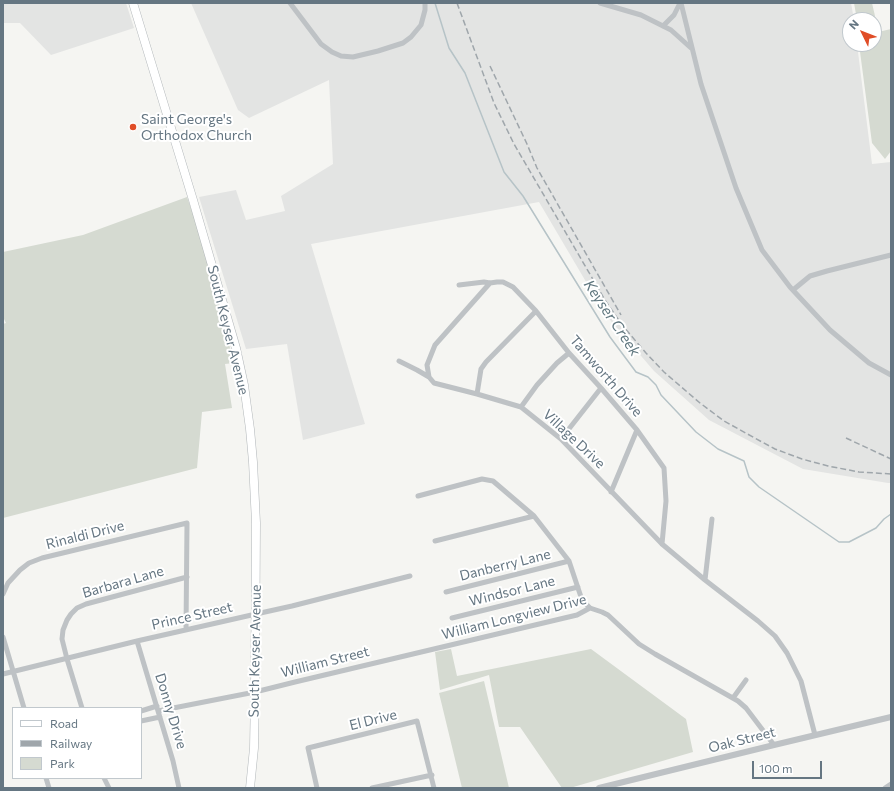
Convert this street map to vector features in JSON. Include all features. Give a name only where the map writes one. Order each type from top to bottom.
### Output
[{"type":"main road","name":"South Keyser Avenue","points":[[133,3],[193,200],[236,348],[244,385],[250,429],[256,523],[254,748],[250,788]]},
{"type":"street","points":[[290,3],[321,44],[332,52],[341,56],[353,57],[403,43],[411,37],[421,25],[425,10],[425,3]]},
{"type":"street","points":[[600,3],[641,15],[671,30],[692,49]]},
{"type":"street","points":[[663,26],[674,15],[681,3]]},
{"type":"street","points":[[681,3],[701,84],[736,188],[762,250],[792,290],[830,330],[869,363],[891,375]]},
{"type":"street","points":[[792,290],[810,276],[891,256]]},
{"type":"street","name":"Tamworth Drive","points":[[459,285],[484,282],[490,284],[503,282],[514,287],[536,311],[569,353],[637,430],[664,468],[666,501],[662,544]]},
{"type":"street","points":[[429,378],[428,365],[435,345],[490,284]]},
{"type":"street","points":[[477,394],[482,369],[486,362],[536,311]]},
{"type":"street","points":[[521,407],[557,363],[569,353]]},
{"type":"street","name":"Village Drive","points":[[399,362],[417,370],[434,383],[521,407],[561,439],[662,544],[758,621],[774,636],[787,653],[801,681],[815,735]]},
{"type":"street","points":[[561,439],[601,388]]},
{"type":"street","points":[[611,492],[637,430]]},
{"type":"street","points":[[418,496],[482,479],[493,481],[534,516],[569,561],[582,600],[590,608]]},
{"type":"street","points":[[435,541],[534,516]]},
{"type":"street","points":[[705,580],[712,519]]},
{"type":"street","name":"Rinaldi Drive","points":[[3,594],[8,583],[29,563],[42,558],[187,523],[186,577]]},
{"type":"street","name":"Danberry Lane","points":[[446,592],[569,561]]},
{"type":"street","name":"Prince Street","points":[[3,674],[137,641],[308,602],[410,576]]},
{"type":"street","points":[[186,577],[186,630]]},
{"type":"street","name":"Barbara Lane","points":[[82,707],[62,639],[63,630],[71,614],[77,608],[86,604],[186,577]]},
{"type":"street","name":"Windsor Lane","points":[[452,618],[578,587]]},
{"type":"street","name":"William Longview Drive","points":[[427,650],[576,615],[590,608],[608,615],[639,644],[738,701],[746,708],[774,745]]},
{"type":"street","points":[[3,638],[24,707]]},
{"type":"street","name":"Donny Drive","points":[[137,641],[173,761],[179,788]]},
{"type":"street","name":"William Street","points":[[158,711],[255,692],[427,650]]},
{"type":"street","points":[[733,698],[746,680]]},
{"type":"street","points":[[142,711],[158,711]]},
{"type":"street","points":[[142,720],[158,711]]},
{"type":"street","name":"Oak Street","points":[[599,788],[891,717]]},
{"type":"street","name":"El Drive","points":[[318,788],[308,748],[417,721],[432,775],[434,788]]},
{"type":"street","points":[[372,788],[432,775]]},
{"type":"street","points":[[104,779],[109,788]]},
{"type":"street","points":[[885,788],[891,784]]},
{"type":"shaded area","points":[[3,3],[126,3],[134,28],[51,55],[20,23],[3,23]]},
{"type":"shaded area","points":[[191,3],[851,3],[853,12],[842,12],[842,52],[858,52],[872,164],[891,162],[891,483],[803,469],[709,420],[654,371],[605,314],[539,202],[311,244],[365,424],[303,440],[287,344],[246,349],[199,197],[236,190],[246,220],[285,211],[281,196],[333,164],[329,80],[249,118],[238,110]]},
{"type":"green space","points":[[854,3],[872,3],[874,12],[856,12]]},
{"type":"green space","points":[[891,29],[891,151],[885,159],[872,143],[860,52],[882,52],[882,31]]},
{"type":"green space","points":[[187,197],[198,228],[234,363],[225,364],[232,408],[202,412],[197,468],[3,518],[3,324],[6,323],[3,317],[3,252],[83,235]]},
{"type":"green space","points":[[451,649],[457,676],[591,649],[686,719],[693,752],[570,788],[562,788],[520,727],[499,727],[489,675],[440,690],[435,652]]},
{"type":"green space","points":[[484,681],[509,788],[462,788],[439,693]]},
{"type":"waterway","name":"Keyser Creek","points":[[435,3],[449,48],[465,73],[504,172],[523,196],[610,337],[636,372],[648,377],[656,385],[661,395],[696,432],[718,449],[744,461],[749,477],[759,487],[839,542],[849,542],[876,528],[891,514]]},
{"type":"railway","points":[[457,3],[494,103],[514,144],[605,300],[622,325],[646,353],[664,372],[700,403],[724,421],[775,449],[802,459],[828,466],[859,472],[891,474]]},
{"type":"railway","points":[[490,66],[537,168],[621,315]]},
{"type":"railway","points":[[846,438],[891,459]]},
{"type":"place","name":"Saint George's Orthodox Church","points":[[133,127]]}]
